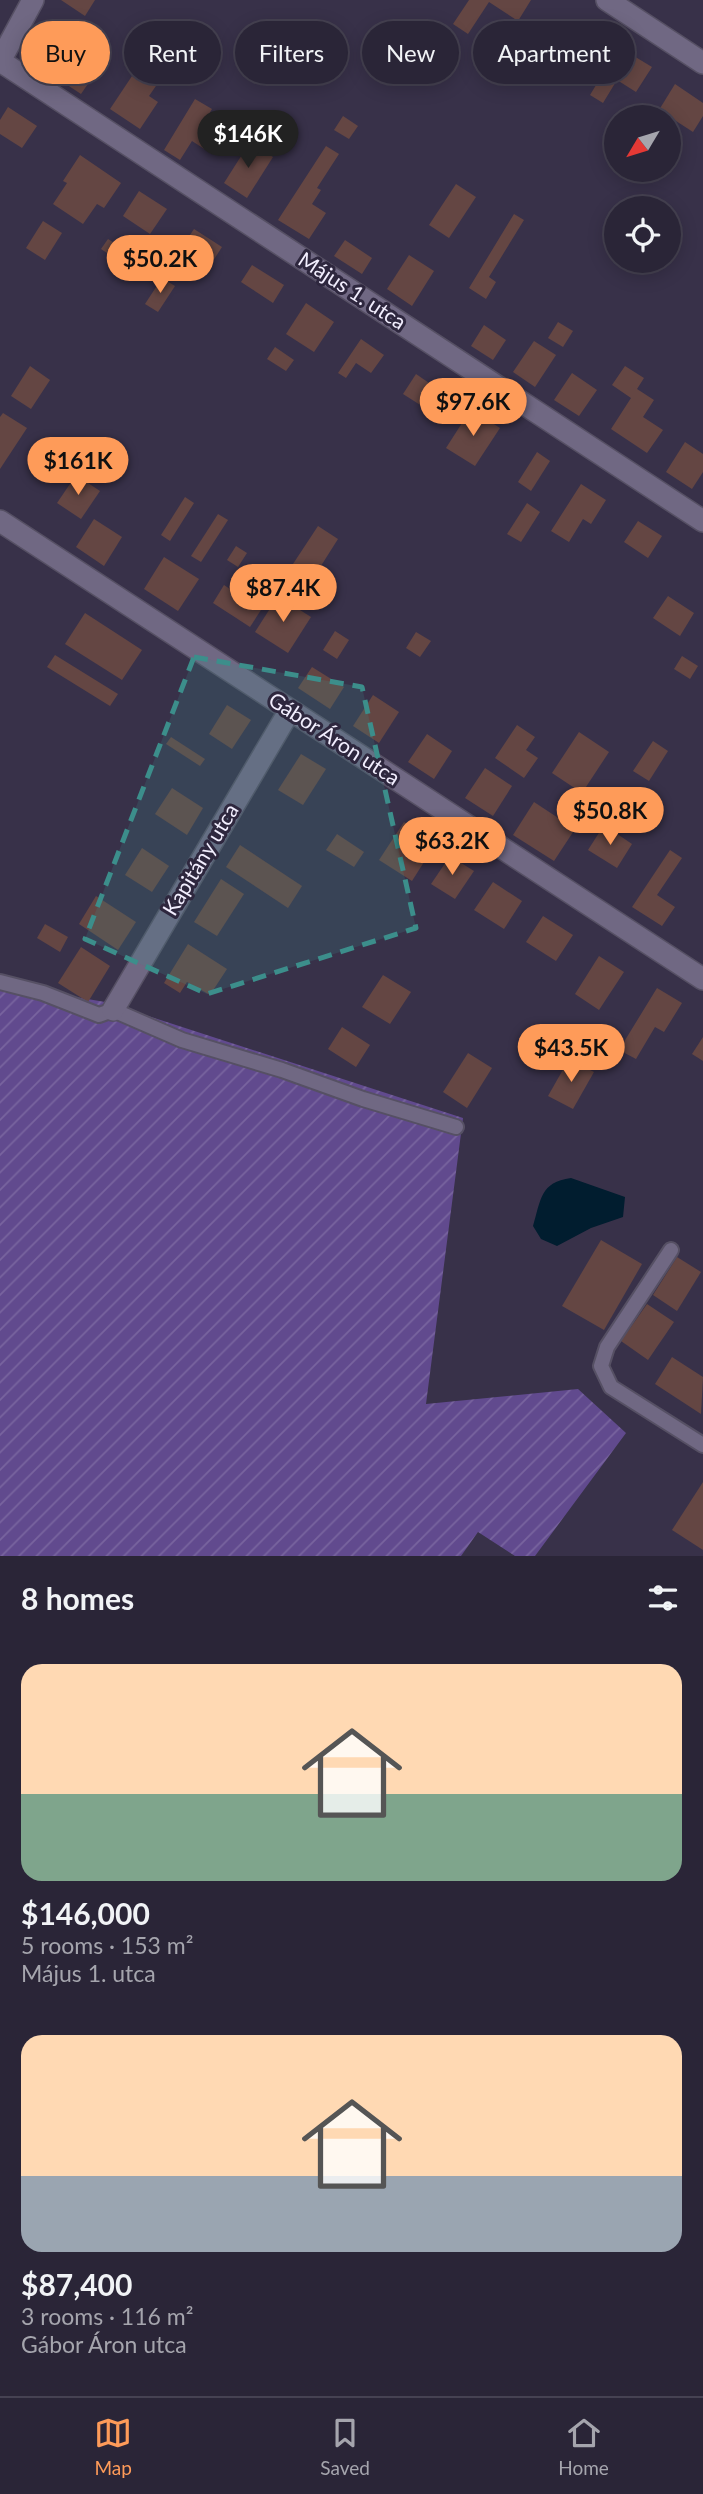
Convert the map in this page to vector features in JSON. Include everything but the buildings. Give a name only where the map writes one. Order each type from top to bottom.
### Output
[{"type":"street","points":[[0,61],[33,0]]},
{"type":"street","points":[[607,0],[703,63]]},
{"type":"street","name":"Május 1. utca","points":[[0,61],[703,520]]},
{"type":"street","name":"Gábor Áron utca","points":[[0,521],[703,979]]},
{"type":"street","name":"Kapitány utca","points":[[113,1010],[290,710]]},
{"type":"lane","points":[[0,982],[43,993],[86,1012],[99,1015],[113,1010],[182,1040],[456,1126]]},
{"type":"lane","points":[[671,1250],[607,1347],[601,1366],[611,1387],[703,1445]]},
{"type":"highlighted area","points":[[194,657],[362,687],[416,928],[207,994],[85,939]]},
{"type":"shaded area","points":[[0,984],[105,1002],[463,1118],[426,1404],[578,1389],[626,1433],[535,1556],[515,1556],[478,1532],[461,1556],[0,1556]]},
{"type":"water","points":[[571,1178],[625,1197],[623,1217],[591,1228],[557,1246],[541,1239],[533,1226],[540,1200],[547,1188]]}]
